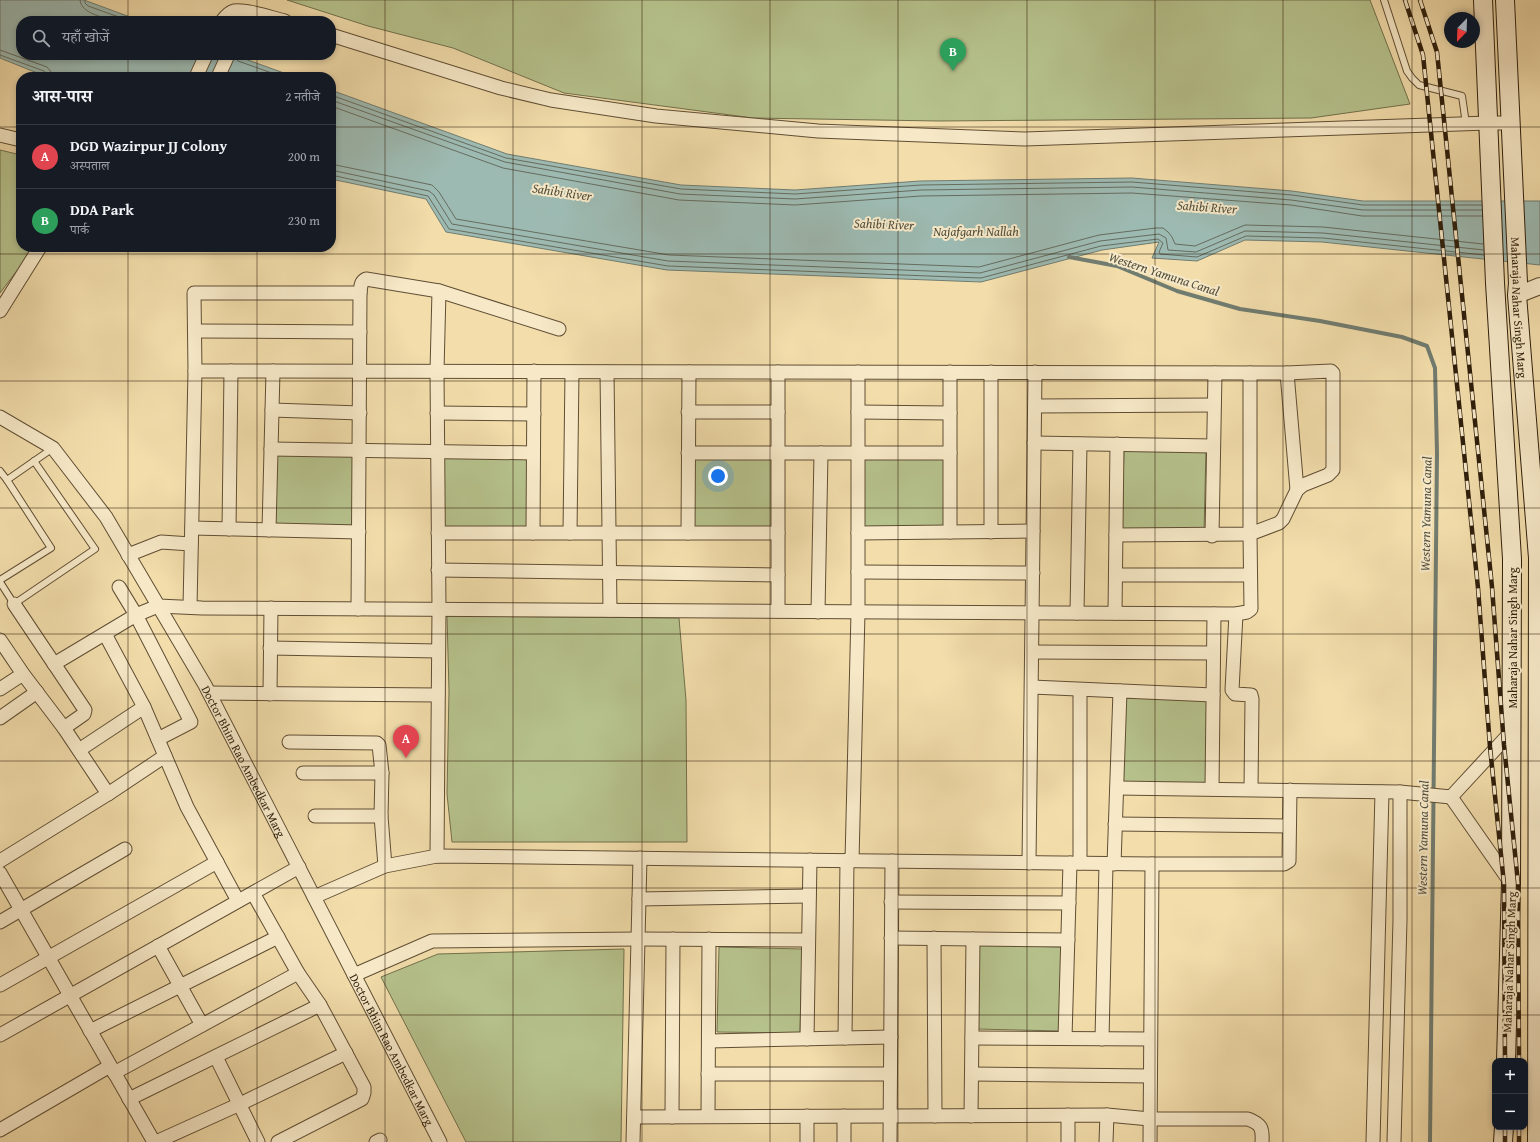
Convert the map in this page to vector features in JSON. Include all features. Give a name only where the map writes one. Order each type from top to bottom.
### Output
[{"type":"main road","name":"Maharaja Nahar Singh Marg","points":[[1483,0],[1496,283],[1512,559],[1511,883],[1506,1058]]},
{"type":"main road","name":"Maharaja Nahar Singh Marg","points":[[1505,0],[1518,289],[1538,558],[1538,1135]]},
{"type":"main road","points":[[1503,1142],[1504,1130]]},
{"type":"street","points":[[227,16],[236,11],[249,16]]},
{"type":"street","points":[[336,37],[500,88],[551,100],[656,116],[818,131],[1025,139],[1510,123]]},
{"type":"street","points":[[198,72],[204,60]]},
{"type":"street","points":[[220,72],[226,60]]},
{"type":"street","points":[[0,135],[16,139]]},
{"type":"street","points":[[0,311],[37,252]]},
{"type":"street","points":[[358,609],[360,293],[363,281],[366,279],[439,291],[559,329]]},
{"type":"street","points":[[1518,289],[1540,286]]},
{"type":"street","points":[[437,856],[439,609],[436,371],[439,291]]},
{"type":"street","points":[[190,608],[195,371],[193,294],[195,292],[360,293]]},
{"type":"street","points":[[195,331],[360,332]]},
{"type":"street","points":[[195,371],[1250,373],[1331,371],[1333,373],[1333,470],[1328,475],[1303,485],[1297,490],[1283,519],[1279,523],[1250,534],[1212,536],[1116,535]]},
{"type":"street","points":[[229,529],[231,371]]},
{"type":"street","points":[[269,530],[273,371]]},
{"type":"street","points":[[533,533],[534,371]]},
{"type":"street","points":[[570,533],[572,372]]},
{"type":"street","points":[[607,372],[610,610]]},
{"type":"street","points":[[688,533],[689,372]]},
{"type":"street","points":[[778,372],[778,611]]},
{"type":"street","points":[[845,1038],[858,612],[858,372]]},
{"type":"street","points":[[950,372],[950,532]]},
{"type":"street","points":[[990,532],[991,372]]},
{"type":"street","points":[[1029,863],[1035,372]]},
{"type":"street","points":[[1212,536],[1214,372]]},
{"type":"street","points":[[54,664],[136,615],[158,606],[190,608],[1115,614],[1236,614],[1247,612],[1251,609],[1250,373]]},
{"type":"street","points":[[1287,373],[1297,490]]},
{"type":"street","points":[[1035,406],[1214,405]]},
{"type":"street","points":[[272,410],[360,413]]},
{"type":"street","points":[[688,412],[778,412]]},
{"type":"street","points":[[858,412],[950,413]]},
{"type":"street","points":[[437,414],[534,414]]},
{"type":"street","name":"Doctor Bhim Rao Ambedkar Marg","points":[[0,417],[53,448],[106,517],[210,693],[440,1142]]},
{"type":"street","points":[[1034,443],[1213,446]]},
{"type":"street","points":[[1077,613],[1080,444]]},
{"type":"street","points":[[1115,614],[1117,444]]},
{"type":"street","points":[[271,449],[533,453]]},
{"type":"street","points":[[688,453],[950,453]]},
{"type":"street","points":[[818,612],[821,453]]},
{"type":"street","points":[[192,528],[359,532]]},
{"type":"street","points":[[858,533],[1033,531]]},
{"type":"street","points":[[438,533],[778,534]]},
{"type":"street","points":[[128,555],[161,542],[191,544]]},
{"type":"street","points":[[438,570],[778,575]]},
{"type":"street","points":[[858,572],[1033,573]]},
{"type":"street","points":[[1116,575],[1250,575]]},
{"type":"street","points":[[119,587],[136,615],[191,722],[158,739]]},
{"type":"street","points":[[14,604],[85,710],[84,714],[64,728]]},
{"type":"street","points":[[270,694],[271,608]]},
{"type":"street","points":[[1212,789],[1214,614]]},
{"type":"street","points":[[1236,614],[1232,690],[1235,694],[1251,695],[1252,699],[1251,789]]},
{"type":"street","points":[[105,634],[144,707],[187,807],[238,901]]},
{"type":"street","points":[[0,640],[23,674],[64,728],[108,794]]},
{"type":"street","points":[[270,648],[438,651]]},
{"type":"street","points":[[1032,652],[1213,653]]},
{"type":"street","points":[[0,689],[23,674]]},
{"type":"street","points":[[1032,687],[1213,695]]},
{"type":"street","points":[[1065,1038],[1069,903],[1075,863],[1080,690]]},
{"type":"street","points":[[1102,1039],[1110,864],[1115,824],[1117,788],[1120,691]]},
{"type":"street","points":[[0,718],[37,692]]},
{"type":"street","points":[[210,693],[438,695]]},
{"type":"street","points":[[79,750],[144,707]]},
{"type":"street","points":[[1448,797],[1512,731]]},
{"type":"street","points":[[289,742],[377,744],[381,747],[381,816],[385,866]]},
{"type":"street","points":[[0,861],[108,794],[165,756]]},
{"type":"street","points":[[303,773],[382,773]]},
{"type":"street","points":[[1117,788],[1406,792],[1448,797],[1511,883]]},
{"type":"street","points":[[314,897],[385,866],[437,856],[1110,864],[1284,864],[1289,861],[1290,790]]},
{"type":"street","points":[[1373,1142],[1382,792]]},
{"type":"street","points":[[1394,1142],[1400,920],[1406,792]]},
{"type":"street","points":[[315,816],[381,816]]},
{"type":"street","points":[[1115,824],[1289,826]]},
{"type":"street","points":[[0,922],[125,848]]},
{"type":"street","points":[[633,1142],[640,858]]},
{"type":"street","points":[[807,1039],[810,860]]},
{"type":"street","points":[[890,1142],[892,861]]},
{"type":"street","points":[[0,985],[217,862]]},
{"type":"street","points":[[1150,1142],[1152,864]]},
{"type":"street","points":[[0,1035],[299,867]]},
{"type":"street","points":[[0,873],[112,1070],[155,1142],[240,1104],[346,1053]]},
{"type":"street","points":[[253,892],[298,973],[320,1005],[364,1087],[362,1099],[278,1142]]},
{"type":"street","points":[[640,899],[809,896]]},
{"type":"street","points":[[891,902],[1069,903]]},
{"type":"street","points":[[90,1031],[278,937]]},
{"type":"street","points":[[891,938],[1068,940]]},
{"type":"street","points":[[934,938],[935,1116]]},
{"type":"street","points":[[354,975],[432,941],[639,939],[808,940]]},
{"type":"street","points":[[672,1116],[673,939]]},
{"type":"street","points":[[708,1116],[709,939]]},
{"type":"street","points":[[971,1116],[973,939]]},
{"type":"street","points":[[158,946],[202,1025]]},
{"type":"street","points":[[0,1130],[112,1070],[202,1025],[298,973]]},
{"type":"street","points":[[129,1099],[320,1005]]},
{"type":"street","points":[[709,1041],[891,1037]]},
{"type":"street","points":[[972,1038],[1150,1039]]},
{"type":"street","points":[[216,1056],[258,1142]]},
{"type":"street","points":[[708,1074],[890,1074]]},
{"type":"street","points":[[972,1074],[1150,1076]]},
{"type":"street","points":[[1068,1115],[1068,1142]]},
{"type":"street","points":[[634,1117],[1107,1115],[1150,1119],[1248,1119],[1261,1126],[1263,1132],[1262,1142]]},
{"type":"street","points":[[1106,1142],[1107,1115]]},
{"type":"street","points":[[807,1116],[807,1142]]},
{"type":"street","points":[[844,1116],[844,1142]]},
{"type":"lane","points":[[1384,0],[1407,71],[1419,85],[1462,96],[1466,124]]},
{"type":"lane","points":[[7,480],[53,448]]},
{"type":"lane","points":[[0,471],[51,548],[0,581],[14,604],[95,549],[34,461]]},
{"type":"green space","points":[[287,0],[1370,0],[1410,104],[1311,118],[939,121],[753,118],[564,93],[453,48],[368,26]]},
{"type":"green space","points":[[0,150],[16,154],[16,252],[31,252],[0,293]]},
{"type":"green space","points":[[1124,448],[1206,450],[1204,532],[1122,530]]},
{"type":"green space","points":[[272,454],[356,454],[357,527],[273,528]]},
{"type":"green space","points":[[443,455],[527,455],[527,528],[443,529]]},
{"type":"green space","points":[[692,455],[776,455],[776,529],[692,529]]},
{"type":"green space","points":[[861,456],[945,456],[946,529],[862,530]]},
{"type":"green space","points":[[447,616],[679,618],[686,700],[687,842],[452,842],[447,794],[449,691]]},
{"type":"green space","points":[[1124,698],[1207,700],[1206,784],[1123,782]]},
{"type":"green space","points":[[978,945],[1062,947],[1060,1031],[977,1029]]},
{"type":"green space","points":[[719,947],[802,949],[800,1033],[717,1032]]},
{"type":"green space","points":[[624,949],[621,1142],[466,1142],[381,977],[438,954]]},
{"type":"water","points":[[0,0],[84,0],[127,16],[16,16],[16,60],[248,60],[281,72],[35,72],[0,58]]},
{"type":"water","name":"Najafgarh Nallah","points":[[336,92],[507,154],[681,185],[795,190],[920,181],[1132,178],[1292,191],[1363,201],[1540,201],[1540,265],[1322,242],[1245,240],[1197,261],[1152,258],[1159,242],[1102,250],[981,282],[667,270],[446,232],[426,199],[336,180]]},
{"type":"waterway","name":"Western Yamuna Canal","points":[[1069,257],[1117,266],[1177,291],[1240,309],[1320,321],[1402,337],[1427,346],[1435,368],[1437,453],[1430,1142]]},
{"type":"railway","points":[[1405,0],[1423,55],[1478,588],[1490,747],[1504,884],[1505,1058]]},
{"type":"railway","points":[[1420,0],[1437,52],[1492,587],[1504,745],[1518,883],[1519,1058]]},
{"type":"railway","points":[[1505,1130],[1505,1142]]},
{"type":"railway","points":[[1519,1130],[1519,1142]]},
{"type":"place","name":"DDA Park","points":[[953,71]]},
{"type":"place","name":"DGD Wazirpur JJ Colony","points":[[406,758]]},
{"type":"water label","name":"Sahibi River","points":[[562,192]]},
{"type":"water label","name":"Sahibi River","points":[[1207,207]]},
{"type":"water label","name":"Sahibi River","points":[[884,224]]}]
